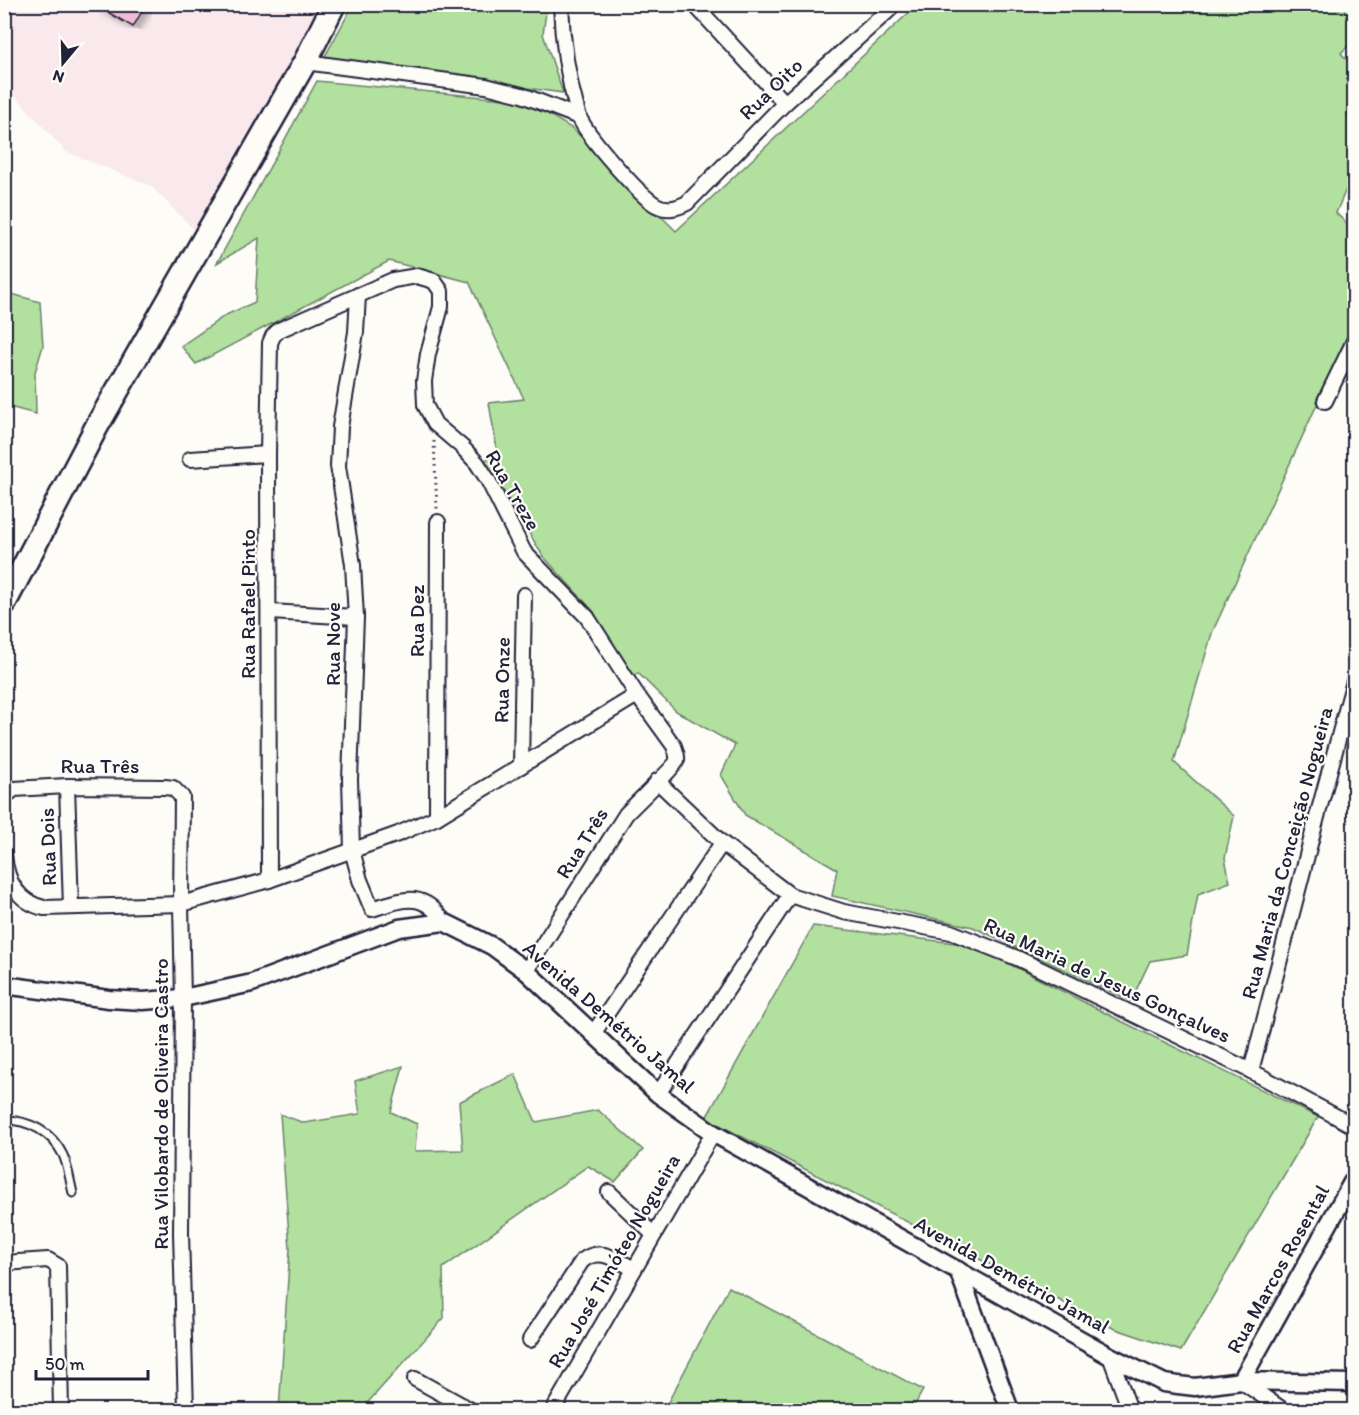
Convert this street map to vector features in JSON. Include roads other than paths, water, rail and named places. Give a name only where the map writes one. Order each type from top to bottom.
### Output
[{"type":"highway","points":[[4,604],[97,426],[305,62],[333,5]]},
{"type":"street","points":[[561,4],[562,38],[579,117]]},
{"type":"street","points":[[694,4],[785,103]]},
{"type":"street","name":"Rua Oito","points":[[579,117],[622,174],[656,205],[668,209],[687,203],[785,103],[890,7]]},
{"type":"street","points":[[305,62],[486,86],[522,95],[579,117]]},
{"type":"street","name":"Rua Treze","points":[[279,330],[393,280],[417,276],[434,281],[441,291],[441,307],[424,381],[425,405],[435,424],[477,463],[524,552],[588,617],[674,746]]},
{"type":"street","name":"Rua Nove","points":[[357,295],[355,342],[340,427],[338,466],[352,565],[356,617],[350,779],[352,850],[360,880],[372,909],[404,899],[423,902],[437,911],[444,922]]},
{"type":"street","name":"Rua Rafael Pinto","points":[[269,880],[269,353],[273,336],[279,330]]},
{"type":"street","points":[[1326,402],[1354,341]]},
{"type":"street","points":[[190,459],[268,454]]},
{"type":"street","name":"Rua Dez","points":[[437,817],[438,522]]},
{"type":"street","name":"Rua Onze","points":[[521,766],[524,595]]},
{"type":"street","points":[[270,612],[356,617]]},
{"type":"street","name":"Rua Maria da Conceição Nogueira","points":[[1251,1071],[1354,681]]},
{"type":"street","points":[[4,854],[6,870],[12,884],[27,902],[44,908],[181,904],[269,880],[398,834],[437,817],[638,695]]},
{"type":"street","name":"Rua Três","points":[[526,971],[626,814],[657,781],[674,768],[677,761],[674,746]]},
{"type":"street","name":"Rua Maria de Jesus Gonçalves","points":[[657,781],[722,843],[790,895],[844,912],[951,932],[976,941],[1065,980],[1251,1071],[1354,1126]]},
{"type":"street","name":"Rua Três","points":[[9,794],[68,786],[165,787],[173,788],[182,797]]},
{"type":"street","name":"Rua Dois","points":[[68,786],[71,907]]},
{"type":"street","name":"Rua Vilobardo de Oliveira Castro","points":[[182,797],[181,1233],[186,1410]]},
{"type":"street","points":[[593,1034],[722,843]]},
{"type":"street","points":[[658,1094],[790,895]]},
{"type":"street","points":[[4,985],[109,999],[183,998],[252,983],[399,928],[444,922]]},
{"type":"street","name":"Avenida Demétrio Jamal","points":[[444,922],[492,946],[526,971],[658,1094],[713,1133],[1110,1356],[1164,1383],[1178,1386],[1195,1387],[1241,1381],[1354,1383]]},
{"type":"street","name":"Rua José Timóteo Nogueira","points":[[553,1410],[713,1133]]},
{"type":"street","name":"Rua Marcos Rosental","points":[[1241,1381],[1354,1179]]},
{"type":"street","points":[[609,1192],[654,1234]]},
{"type":"street","points":[[530,1340],[582,1261],[589,1255],[596,1253],[604,1255],[634,1269]]},
{"type":"street","points":[[4,1263],[48,1260],[58,1266],[61,1410]]},
{"type":"street","points":[[958,1270],[1011,1410]]},
{"type":"street","points":[[1110,1356],[1130,1410]]},
{"type":"street","points":[[415,1379],[471,1410]]},
{"type":"street","points":[[1241,1381],[1283,1410]]},
{"type":"lane","points":[[4,1120],[17,1120],[35,1125],[53,1140],[63,1155],[73,1192]]}]
